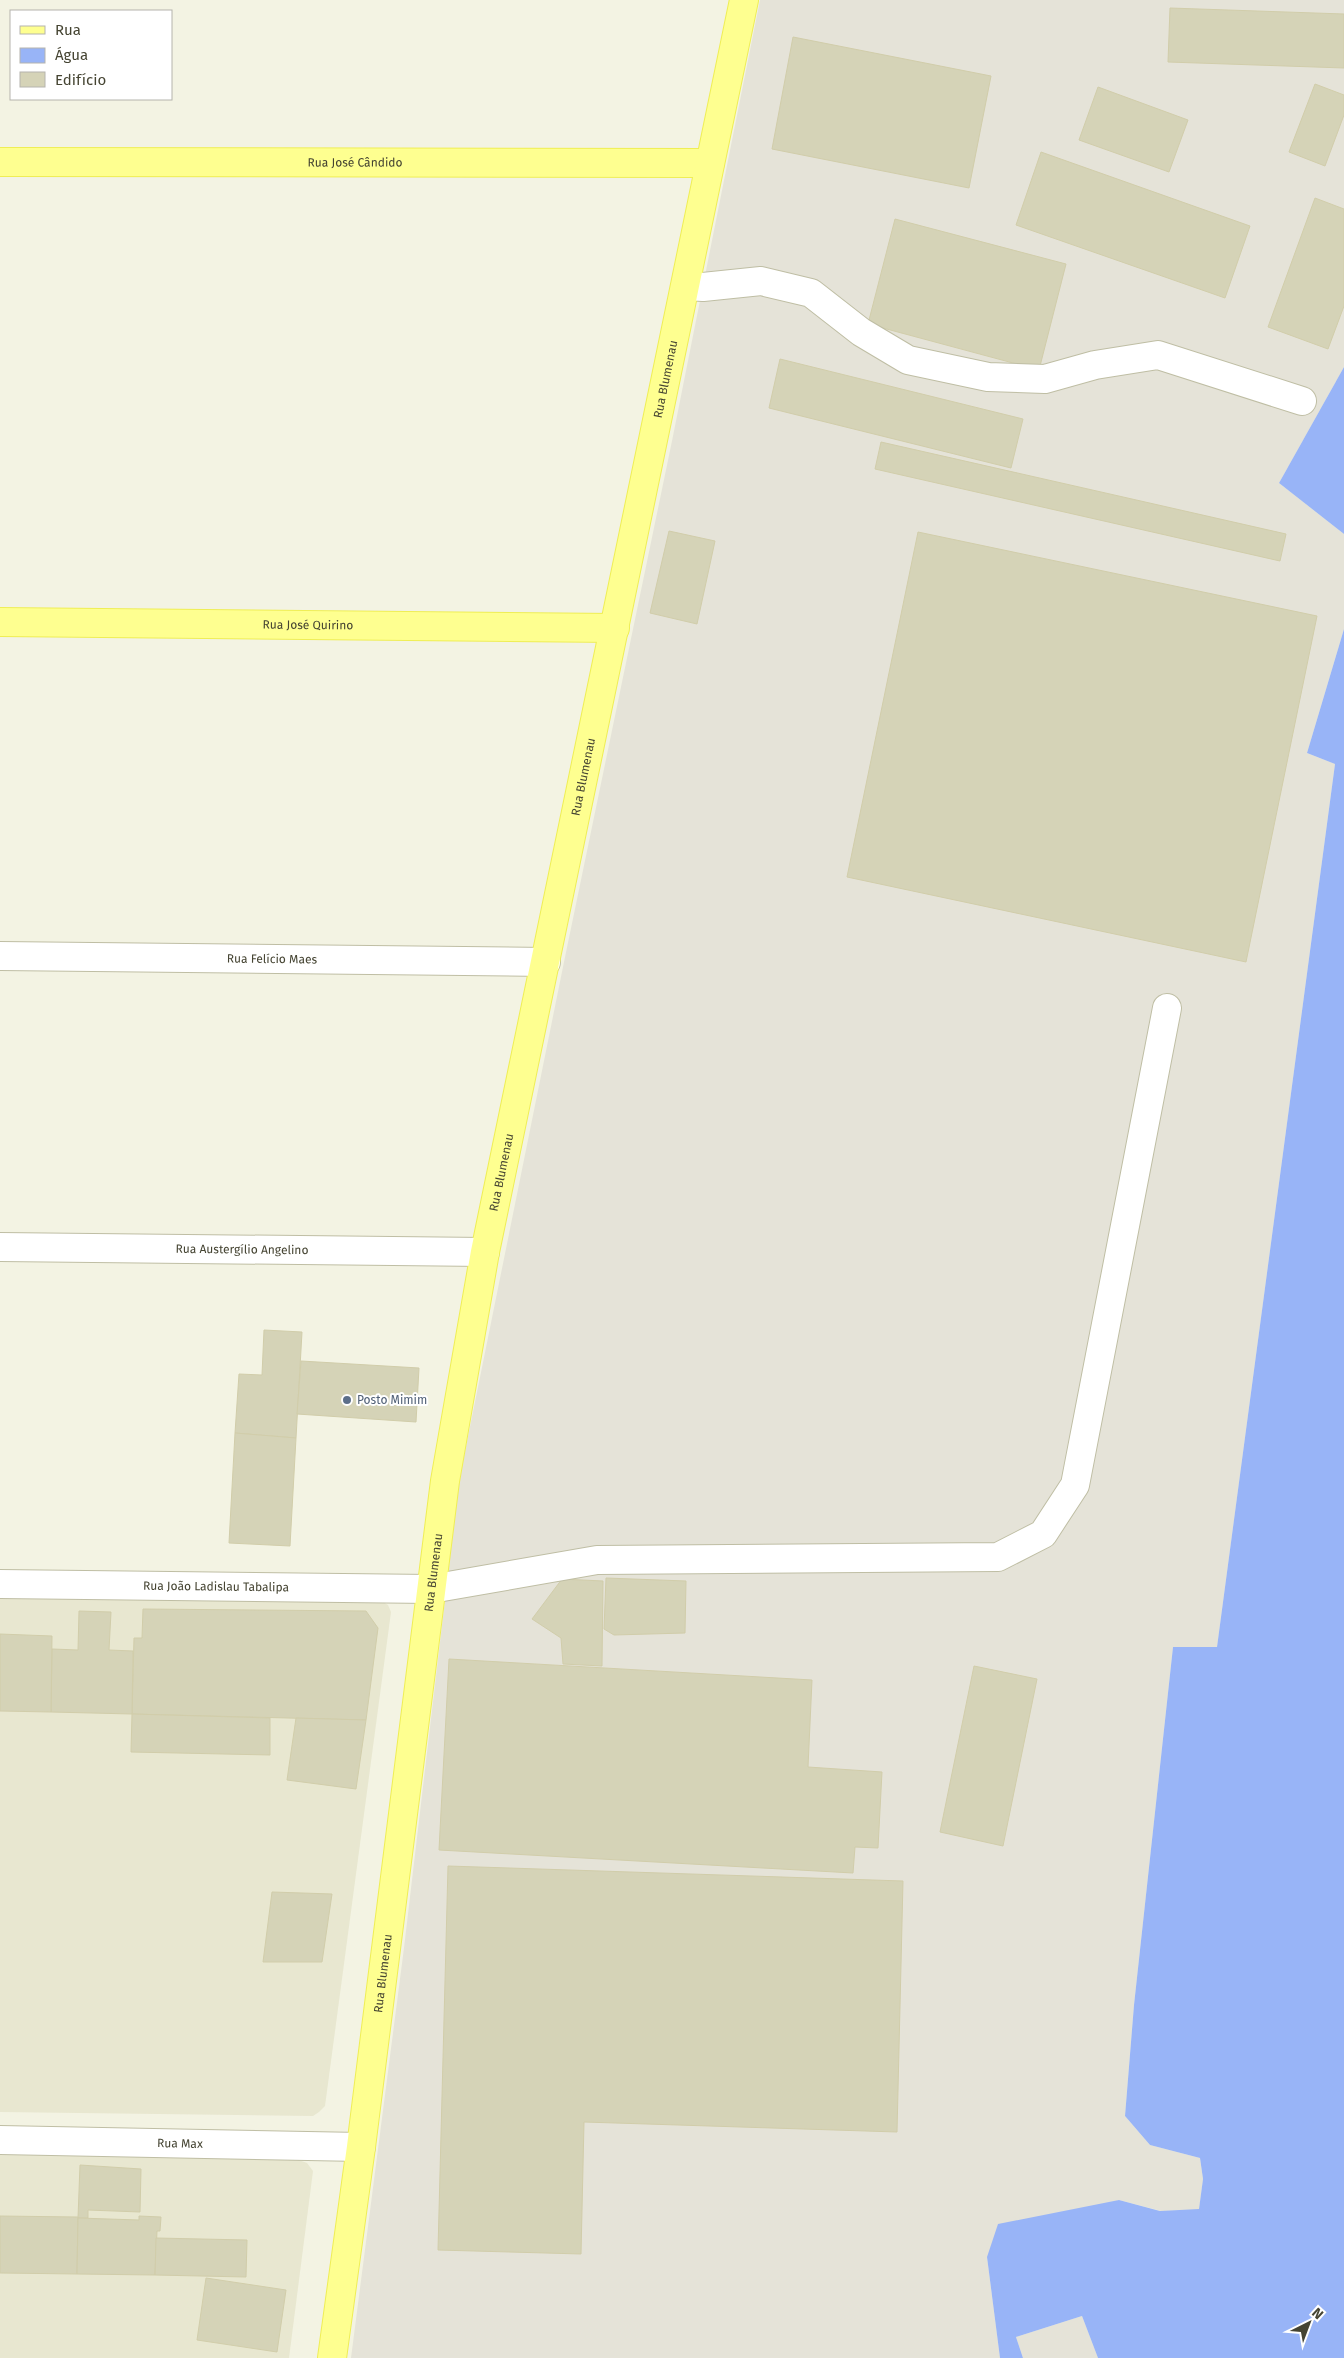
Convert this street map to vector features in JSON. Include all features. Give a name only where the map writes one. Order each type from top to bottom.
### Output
[{"type":"main road","name":"Rua Blumenau","points":[[332,2358],[361,2147],[445,1481],[485,1252],[744,0]]},
{"type":"main road","name":"Rua José Cândido","points":[[0,162],[710,163]]},
{"type":"main road","name":"Rua José Quirino","points":[[0,622],[615,628]]},
{"type":"street","points":[[686,286],[703,287],[761,281],[810,293],[861,332],[908,360],[988,377],[1046,379],[1095,365],[1158,354],[1302,401]]},
{"type":"street","name":"Rua Felício Maes","points":[[0,956],[546,962]]},
{"type":"street","name":"Rua João Ladislau Tabalipa","points":[[0,1584],[431,1589],[597,1560],[998,1557],[1044,1534],[1075,1485],[1167,1008]]},
{"type":"street","name":"Rua Austergílio Angelino","points":[[0,1247],[485,1252]]},
{"type":"street","name":"Rua Max","points":[[0,2140],[361,2147]]},
{"type":"shaded area","points":[[760,0],[1344,0],[1344,367],[1279,483],[1344,534],[1344,629],[1307,753],[1335,764],[1217,1647],[1173,1647],[1134,2005],[1125,2116],[1150,2145],[1200,2158],[1203,2179],[1199,2210],[1161,2211],[1119,2200],[987,2257],[1000,2358],[351,2358],[404,1948],[459,1481],[672,441]]},
{"type":"shaded area","points":[[0,1596],[378,1599],[388,1605],[391,1612],[325,2106],[313,2116],[0,2112]]},
{"type":"shaded area","points":[[0,2153],[296,2159],[307,2163],[313,2171],[289,2358],[0,2358]]},
{"type":"shaded area","points":[[1082,2316],[1098,2358],[1023,2358],[1016,2337]]},
{"type":"water","points":[[1344,367],[1344,534],[1279,483]]},
{"type":"water","points":[[1344,629],[1344,2358],[1098,2358],[1082,2316],[1016,2337],[1023,2358],[1000,2358],[987,2257],[998,2224],[1119,2200],[1160,2211],[1199,2209],[1203,2179],[1200,2158],[1150,2145],[1125,2116],[1134,2005],[1173,1647],[1217,1647],[1335,764],[1307,753]]},
{"type":"building","points":[[1170,8],[1344,14],[1344,68],[1168,62]]},
{"type":"building","points":[[793,37],[991,76],[969,188],[772,149]]},
{"type":"building","points":[[1315,84],[1344,95],[1344,115],[1325,166],[1289,152]]},
{"type":"building","points":[[1098,87],[1188,120],[1169,172],[1079,140]]},
{"type":"building","points":[[1041,152],[1250,226],[1225,298],[1016,225]]},
{"type":"building","points":[[1315,198],[1344,209],[1344,306],[1328,349],[1268,327]]},
{"type":"building","points":[[895,219],[1066,264],[1039,370],[868,324]]},
{"type":"building","points":[[780,359],[1023,419],[1011,468],[769,408]]},
{"type":"building","points":[[881,442],[1286,534],[1280,561],[875,469]]},
{"type":"building","points":[[669,531],[715,541],[697,624],[650,613]]},
{"type":"building","points":[[918,532],[1317,616],[1246,962],[847,877]]},
{"type":"building","points":[[264,1330],[302,1332],[296,1438],[235,1433],[239,1374],[262,1375]]},
{"type":"building","points":[[301,1361],[419,1368],[416,1422],[297,1414]]},
{"type":"building","points":[[235,1433],[296,1438],[290,1546],[229,1543]]},
{"type":"building","points":[[606,1578],[686,1581],[685,1633],[614,1635],[604,1629]]},
{"type":"building","points":[[562,1579],[603,1581],[602,1666],[563,1664],[561,1638],[532,1619]]},
{"type":"building","points":[[143,1609],[366,1611],[378,1628],[366,1720],[132,1714],[134,1638],[142,1638]]},
{"type":"building","points":[[79,1611],[111,1612],[109,1650],[133,1651],[132,1714],[51,1712],[52,1649],[78,1650]]},
{"type":"building","points":[[0,1634],[52,1636],[51,1712],[0,1711]]},
{"type":"building","points":[[449,1659],[812,1680],[808,1767],[882,1772],[878,1848],[855,1847],[853,1873],[439,1850]]},
{"type":"building","points":[[974,1666],[1037,1679],[1003,1846],[940,1832]]},
{"type":"building","points":[[132,1714],[270,1718],[270,1755],[131,1752]]},
{"type":"building","points":[[296,1718],[366,1720],[356,1789],[287,1780]]},
{"type":"building","points":[[448,1866],[903,1881],[897,2132],[584,2122],[581,2254],[438,2250]]},
{"type":"building","points":[[272,1892],[332,1894],[322,1962],[263,1962]]},
{"type":"building","points":[[80,2165],[141,2169],[140,2212],[88,2210],[88,2218],[78,2218]]},
{"type":"building","points":[[0,2216],[78,2217],[77,2274],[0,2273]]},
{"type":"building","points":[[139,2216],[161,2217],[160,2231],[157,2231],[155,2275],[77,2274],[78,2218],[139,2220]]},
{"type":"building","points":[[156,2238],[247,2240],[246,2277],[155,2275]]},
{"type":"building","points":[[206,2278],[286,2290],[277,2352],[197,2340]]},
{"type":"place","name":"Posto Mimim","points":[[347,1400]]}]
